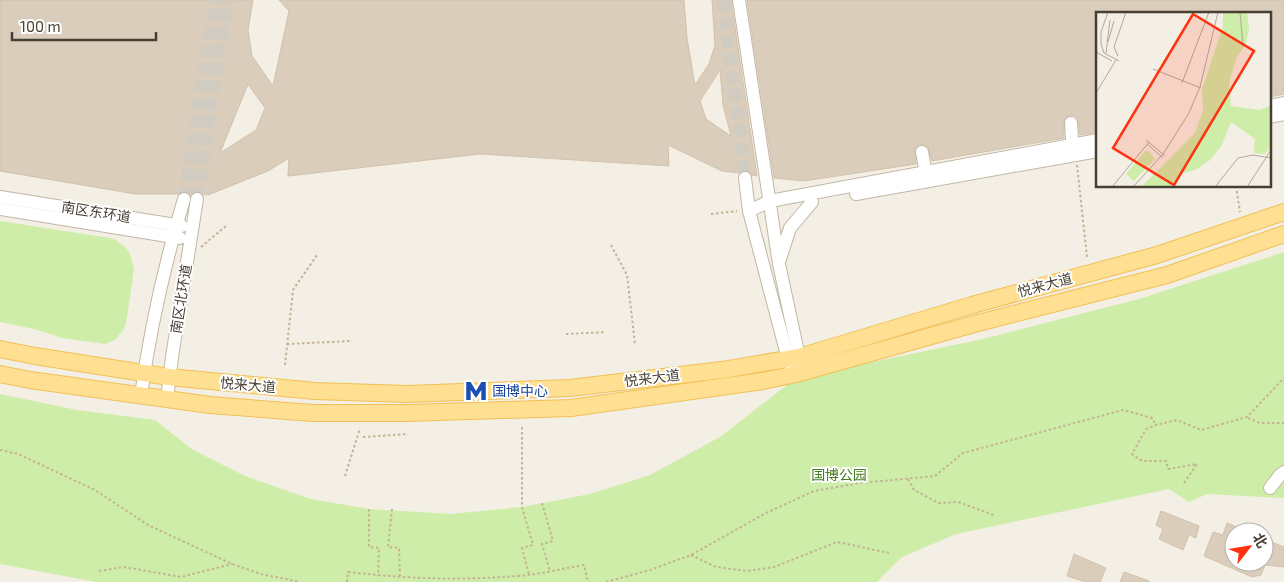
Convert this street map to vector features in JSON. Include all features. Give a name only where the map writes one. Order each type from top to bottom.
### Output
[{"type":"main road","name":"悦来大道","points":[[0,349],[170,377],[331,392],[416,394],[570,388],[722,370],[793,358],[972,305],[1157,255],[1284,212]]},
{"type":"main road","name":"悦来大道","points":[[0,374],[30,380],[210,405],[313,413],[407,413],[571,408],[764,381],[796,374],[974,324],[1167,275],[1284,234]]},
{"type":"street","points":[[739,0],[796,374]]},
{"type":"street","points":[[1071,123],[1073,151]]},
{"type":"street","points":[[1073,151],[1096,141]]},
{"type":"street","points":[[744,211],[1073,151],[1096,152]]},
{"type":"street","points":[[922,152],[926,177]]},
{"type":"street","points":[[770,205],[812,202],[926,177]]},
{"type":"street","points":[[745,178],[744,211],[793,358]]},
{"type":"street","name":"南区东环道","points":[[0,197],[174,231],[194,239]]},
{"type":"street","name":"南区北环道","points":[[141,395],[147,352],[174,231],[190,199],[194,239],[167,399]]},
{"type":"street","points":[[779,264],[790,228],[812,202]]},
{"type":"street","name":"南区东环道","points":[[0,209],[174,231]]},
{"type":"street","points":[[1270,488],[1284,472]]},
{"type":"path","points":[[1073,151],[1077,166],[1087,258]]},
{"type":"path","points":[[1236,188],[1240,212]]},
{"type":"path","points":[[711,214],[744,211]]},
{"type":"path","points":[[194,239],[226,226]]},
{"type":"path","points":[[611,245],[627,275],[635,344]]},
{"type":"path","points":[[285,365],[293,290],[317,255]]},
{"type":"path","points":[[566,334],[606,332]]},
{"type":"path","points":[[287,344],[352,341]]},
{"type":"path","points":[[1184,483],[1197,464],[1168,470],[1166,461],[1142,461],[1132,454],[1146,429],[1177,420],[1201,430],[1247,417],[1284,378]]},
{"type":"path","points":[[606,582],[650,570],[691,555],[766,513],[814,490],[860,483],[935,476],[963,453],[1123,410],[1152,418],[1156,425]]},
{"type":"path","points":[[1247,417],[1260,423],[1284,423]]},
{"type":"path","points":[[522,427],[522,507],[533,545],[522,548],[529,575]]},
{"type":"path","points":[[345,476],[360,428]]},
{"type":"path","points":[[362,436],[408,434]]},
{"type":"path","points":[[0,450],[18,454],[95,490],[148,525],[232,564],[261,574],[300,582]]},
{"type":"path","points":[[908,479],[914,490],[939,503],[958,502],[994,515]]},
{"type":"path","points":[[542,503],[553,540],[542,544],[550,571]]},
{"type":"path","points":[[370,509],[369,548],[379,548],[378,576]]},
{"type":"path","points":[[392,509],[388,547],[399,548],[400,578]]},
{"type":"path","points":[[691,555],[716,567],[748,571],[774,567],[836,542],[888,553]]},
{"type":"path","points":[[99,570],[124,567],[181,577],[232,564]]},
{"type":"path","points":[[347,582],[348,572],[400,578],[446,580],[529,575],[584,565],[588,582]]},
{"type":"green space","points":[[0,221],[110,238],[126,248],[130,254],[134,269],[126,324],[115,340],[105,344],[62,338],[34,329],[0,322]]},
{"type":"green space","name":"国博公园","points":[[1284,252],[1284,498],[1207,494],[1189,502],[1169,489],[956,534],[902,557],[877,582],[96,582],[0,564],[0,394],[77,410],[155,420],[193,450],[245,476],[311,499],[369,509],[450,514],[522,507],[590,494],[650,475],[720,437],[796,378],[983,339],[1139,299]]},
{"type":"building","points":[[0,0],[253,0],[248,30],[252,56],[273,86],[289,11],[279,0],[684,0],[687,38],[695,85],[709,64],[715,45],[712,0],[731,0],[757,176],[745,170],[739,173],[722,171],[668,145],[669,166],[480,154],[288,176],[289,158],[268,171],[208,195],[198,191],[190,194],[187,191],[183,191],[178,194],[135,194],[0,171]],"holes":[[[720,70],[723,105],[731,136],[706,119],[700,101]],[[248,84],[265,108],[256,130],[220,153]]]},
{"type":"building","points":[[747,0],[1284,0],[1284,94],[1272,97],[1272,12],[1096,12],[1096,132],[1080,135],[1078,119],[1070,115],[1064,120],[1064,138],[932,161],[928,147],[921,144],[914,150],[916,164],[804,181],[774,178]]},
{"type":"building","points":[[1161,511],[1199,526],[1196,538],[1189,535],[1183,550],[1159,539],[1163,529],[1156,525]]},
{"type":"building","points":[[1213,532],[1223,535],[1224,532],[1224,565],[1204,556]]},
{"type":"building","points":[[1274,543],[1284,547],[1284,567],[1274,566]]},
{"type":"building","points":[[1074,554],[1106,568],[1100,582],[1086,582],[1067,576]]},
{"type":"building","points":[[1124,572],[1149,581],[1149,582],[1120,582]]},
{"type":"building","points":[[1241,572],[1262,572],[1261,575],[1252,577]]},
{"type":"tunnel","points":[[184,199],[215,0]]},
{"type":"tunnel","points":[[197,199],[227,0]]},
{"type":"tunnel","points":[[723,0],[745,178]]},
{"type":"place","name":"国博中心","points":[[476,391]]}]
